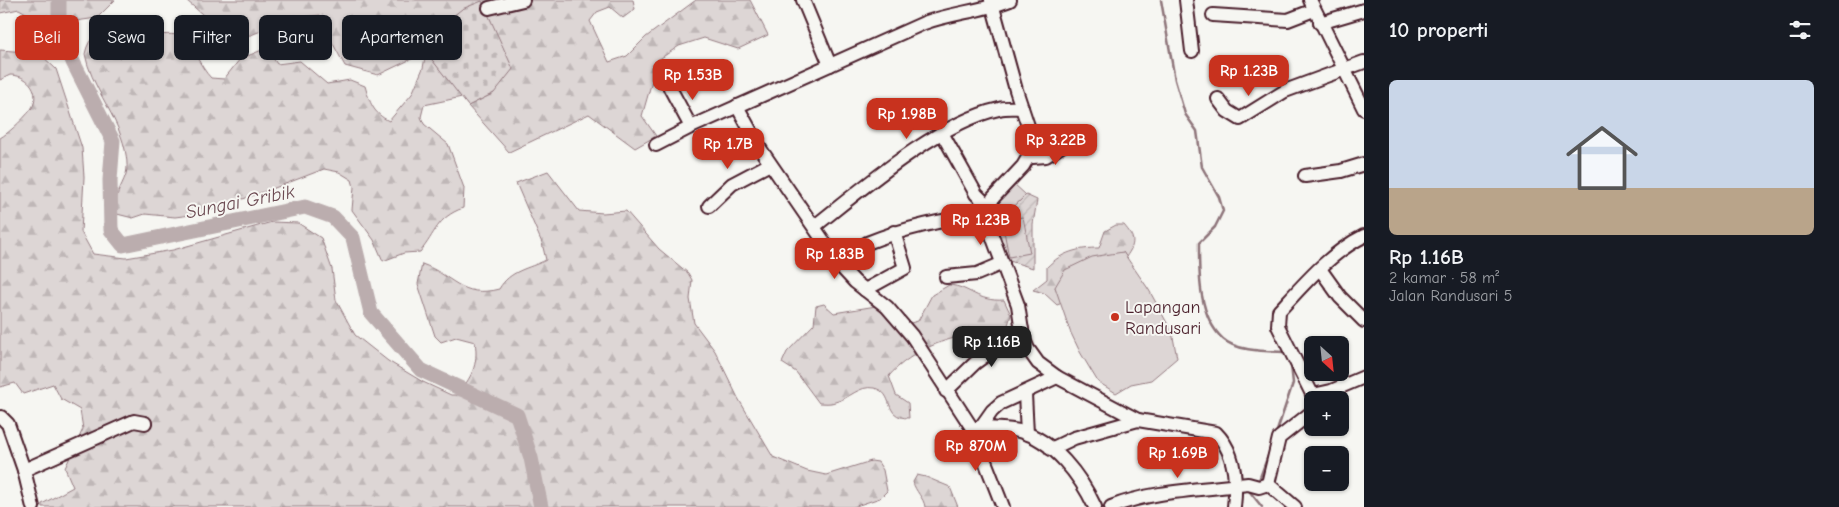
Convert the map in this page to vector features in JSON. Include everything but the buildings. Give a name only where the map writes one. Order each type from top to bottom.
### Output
[{"type":"street","points":[[489,8],[523,0]]},
{"type":"street","points":[[803,0],[830,65]]},
{"type":"street","points":[[656,145],[737,106],[932,20],[1010,0]]},
{"type":"street","points":[[1186,0],[1192,51]]},
{"type":"street","points":[[988,211],[993,198],[1023,166],[1030,154],[1033,141],[993,3]]},
{"type":"street","points":[[1213,16],[1288,20],[1312,5],[1364,109]]},
{"type":"street","points":[[1320,23],[1364,10]]},
{"type":"street","points":[[1218,99],[1227,111],[1240,119],[1286,91],[1364,62]]},
{"type":"street","points":[[670,88],[691,127]]},
{"type":"street","points":[[737,106],[770,164],[815,226],[842,268],[900,320],[946,391],[976,428],[1003,507]]},
{"type":"street","points":[[815,226],[874,179],[942,133],[965,120],[1000,108],[1022,108]]},
{"type":"street","points":[[942,133],[976,194],[988,211],[991,233],[1018,305],[1024,342],[1032,356],[1057,377],[1138,420],[1216,433],[1224,440],[1228,450],[1236,486],[1234,507]]},
{"type":"street","points":[[1030,154],[1033,157],[1046,156],[1079,135]]},
{"type":"street","points":[[710,206],[732,184],[770,164]]},
{"type":"street","points":[[1305,176],[1341,172],[1364,164]]},
{"type":"street","points":[[867,243],[894,232],[931,222],[988,211]]},
{"type":"street","points":[[865,290],[905,268],[894,232]]},
{"type":"street","points":[[1311,391],[1278,326],[1277,317],[1279,311],[1320,269],[1352,242],[1364,236]]},
{"type":"street","points":[[946,278],[977,274],[1003,263]]},
{"type":"street","points":[[1320,269],[1340,296],[1364,321]]},
{"type":"street","points":[[946,391],[975,363],[1022,329]]},
{"type":"street","points":[[976,428],[996,407],[1057,377]]},
{"type":"street","points":[[1331,391],[1364,377]]},
{"type":"street","points":[[1025,394],[1027,434]]},
{"type":"street","points":[[0,417],[8,424],[24,470],[33,507]]},
{"type":"street","points":[[1260,485],[1279,438],[1304,418]]},
{"type":"street","points":[[1051,449],[1074,438],[1138,420]]},
{"type":"street","points":[[24,470],[134,421],[145,423]]},
{"type":"street","points":[[976,428],[1018,431],[1027,434],[1051,449],[1080,481],[1095,507]]},
{"type":"street","points":[[1112,507],[1139,497],[1260,485],[1295,507]]},
{"type":"green space","points":[[0,0],[115,0],[100,15],[89,15],[89,19],[79,21],[79,15],[30,15],[19,9],[0,13]]},
{"type":"green space","points":[[186,0],[633,0],[635,9],[623,18],[610,7],[597,12],[590,21],[609,62],[627,56],[646,37],[696,0],[750,0],[768,35],[738,49],[704,38],[679,46],[658,60],[642,116],[656,136],[635,148],[589,114],[509,152],[468,106],[494,93],[439,60],[462,60],[462,15],[342,15],[342,60],[409,60],[378,75],[345,66],[332,42],[332,15],[259,15],[259,32],[249,35],[249,15],[203,15]]},
{"type":"green space","points":[[482,1],[513,69],[494,93],[468,106],[432,60],[462,60],[462,15],[454,15],[462,9]]},
{"type":"green space","points":[[164,34],[174,35],[174,60],[198,60],[211,78],[224,79],[239,60],[249,60],[249,55],[259,51],[259,60],[274,60],[277,64],[300,61],[327,84],[350,80],[365,86],[373,107],[379,115],[389,121],[412,94],[424,60],[432,60],[462,97],[424,105],[421,117],[424,124],[448,144],[464,188],[463,208],[447,216],[442,221],[420,252],[404,253],[383,261],[374,240],[352,210],[354,187],[352,180],[339,172],[324,169],[199,214],[175,217],[145,214],[133,218],[117,214],[116,202],[126,174],[127,161],[118,128],[88,65],[85,54],[89,43],[89,60],[164,60]]},
{"type":"green space","points":[[0,50],[15,51],[15,60],[46,60],[56,69],[82,148],[84,177],[81,232],[93,254],[126,258],[173,250],[272,222],[298,223],[321,238],[332,269],[336,300],[355,335],[388,361],[423,382],[451,395],[457,395],[473,371],[476,358],[475,342],[456,337],[441,342],[435,336],[418,284],[422,264],[466,288],[475,291],[486,291],[499,289],[514,274],[546,260],[542,243],[516,183],[548,171],[579,211],[603,213],[626,211],[659,249],[688,273],[692,280],[690,299],[694,323],[715,351],[738,398],[773,457],[807,471],[826,475],[871,461],[878,462],[883,470],[887,491],[880,498],[853,507],[42,507],[42,504],[73,487],[65,468],[83,429],[80,410],[61,399],[53,384],[23,394],[15,383],[0,387],[0,138],[28,113],[33,106],[35,94],[30,84],[21,77],[10,75],[0,80]]},
{"type":"green space","points":[[1013,183],[1026,195],[1004,216],[992,205]]},
{"type":"green space","points":[[1026,195],[1037,200],[1033,224],[1033,268],[1006,260],[997,238],[992,205],[1004,216]]},
{"type":"green space","points":[[1023,217],[1030,253],[1009,257],[1002,221]]},
{"type":"green space","points":[[1116,225],[1124,225],[1132,237],[1133,244],[1126,257],[1123,252],[1055,287],[1062,303],[1057,305],[1044,293],[1033,290],[1047,279],[1047,267],[1058,258],[1071,252],[1099,248],[1105,231]]},
{"type":"green space","name":"Lapangan Randusari","points":[[1123,252],[1149,290],[1172,332],[1177,358],[1151,380],[1131,384],[1116,393],[1098,382],[1080,352],[1070,331],[1055,287],[1065,270],[1092,257]]},
{"type":"green space","points":[[949,285],[963,288],[987,299],[1004,300],[1011,315],[1007,328],[991,339],[979,336],[965,336],[936,344],[909,358],[889,376],[896,395],[908,403],[909,418],[895,414],[885,395],[874,388],[864,388],[833,403],[819,403],[796,372],[782,363],[787,352],[814,324],[816,306],[824,304],[834,313],[876,306],[895,327],[918,321],[932,295]]},
{"type":"green space","points":[[917,475],[950,487],[958,507],[925,507],[913,482]]},
{"type":"waterway","name":"Sungai Gribik","points":[[59,0],[59,28],[73,62],[113,141],[110,180],[111,230],[123,245],[305,207],[333,217],[353,238],[371,313],[421,370],[517,415],[531,458],[541,507]]},
{"type":"waterway","points":[[1161,0],[1175,80],[1185,114],[1197,131],[1202,167],[1219,197],[1223,211],[1215,227],[1199,243],[1200,280],[1204,306],[1215,330],[1229,343],[1245,349],[1287,352]]},
{"type":"waterway","points":[[1276,434],[1293,383],[1291,365]]},
{"type":"waterway","points":[[1258,483],[1269,453]]},
{"type":"waterway","points":[[1253,489],[1250,492],[1262,507]]},
{"type":"place","name":"Lapangan Randusari","points":[[1115,317]]}]
